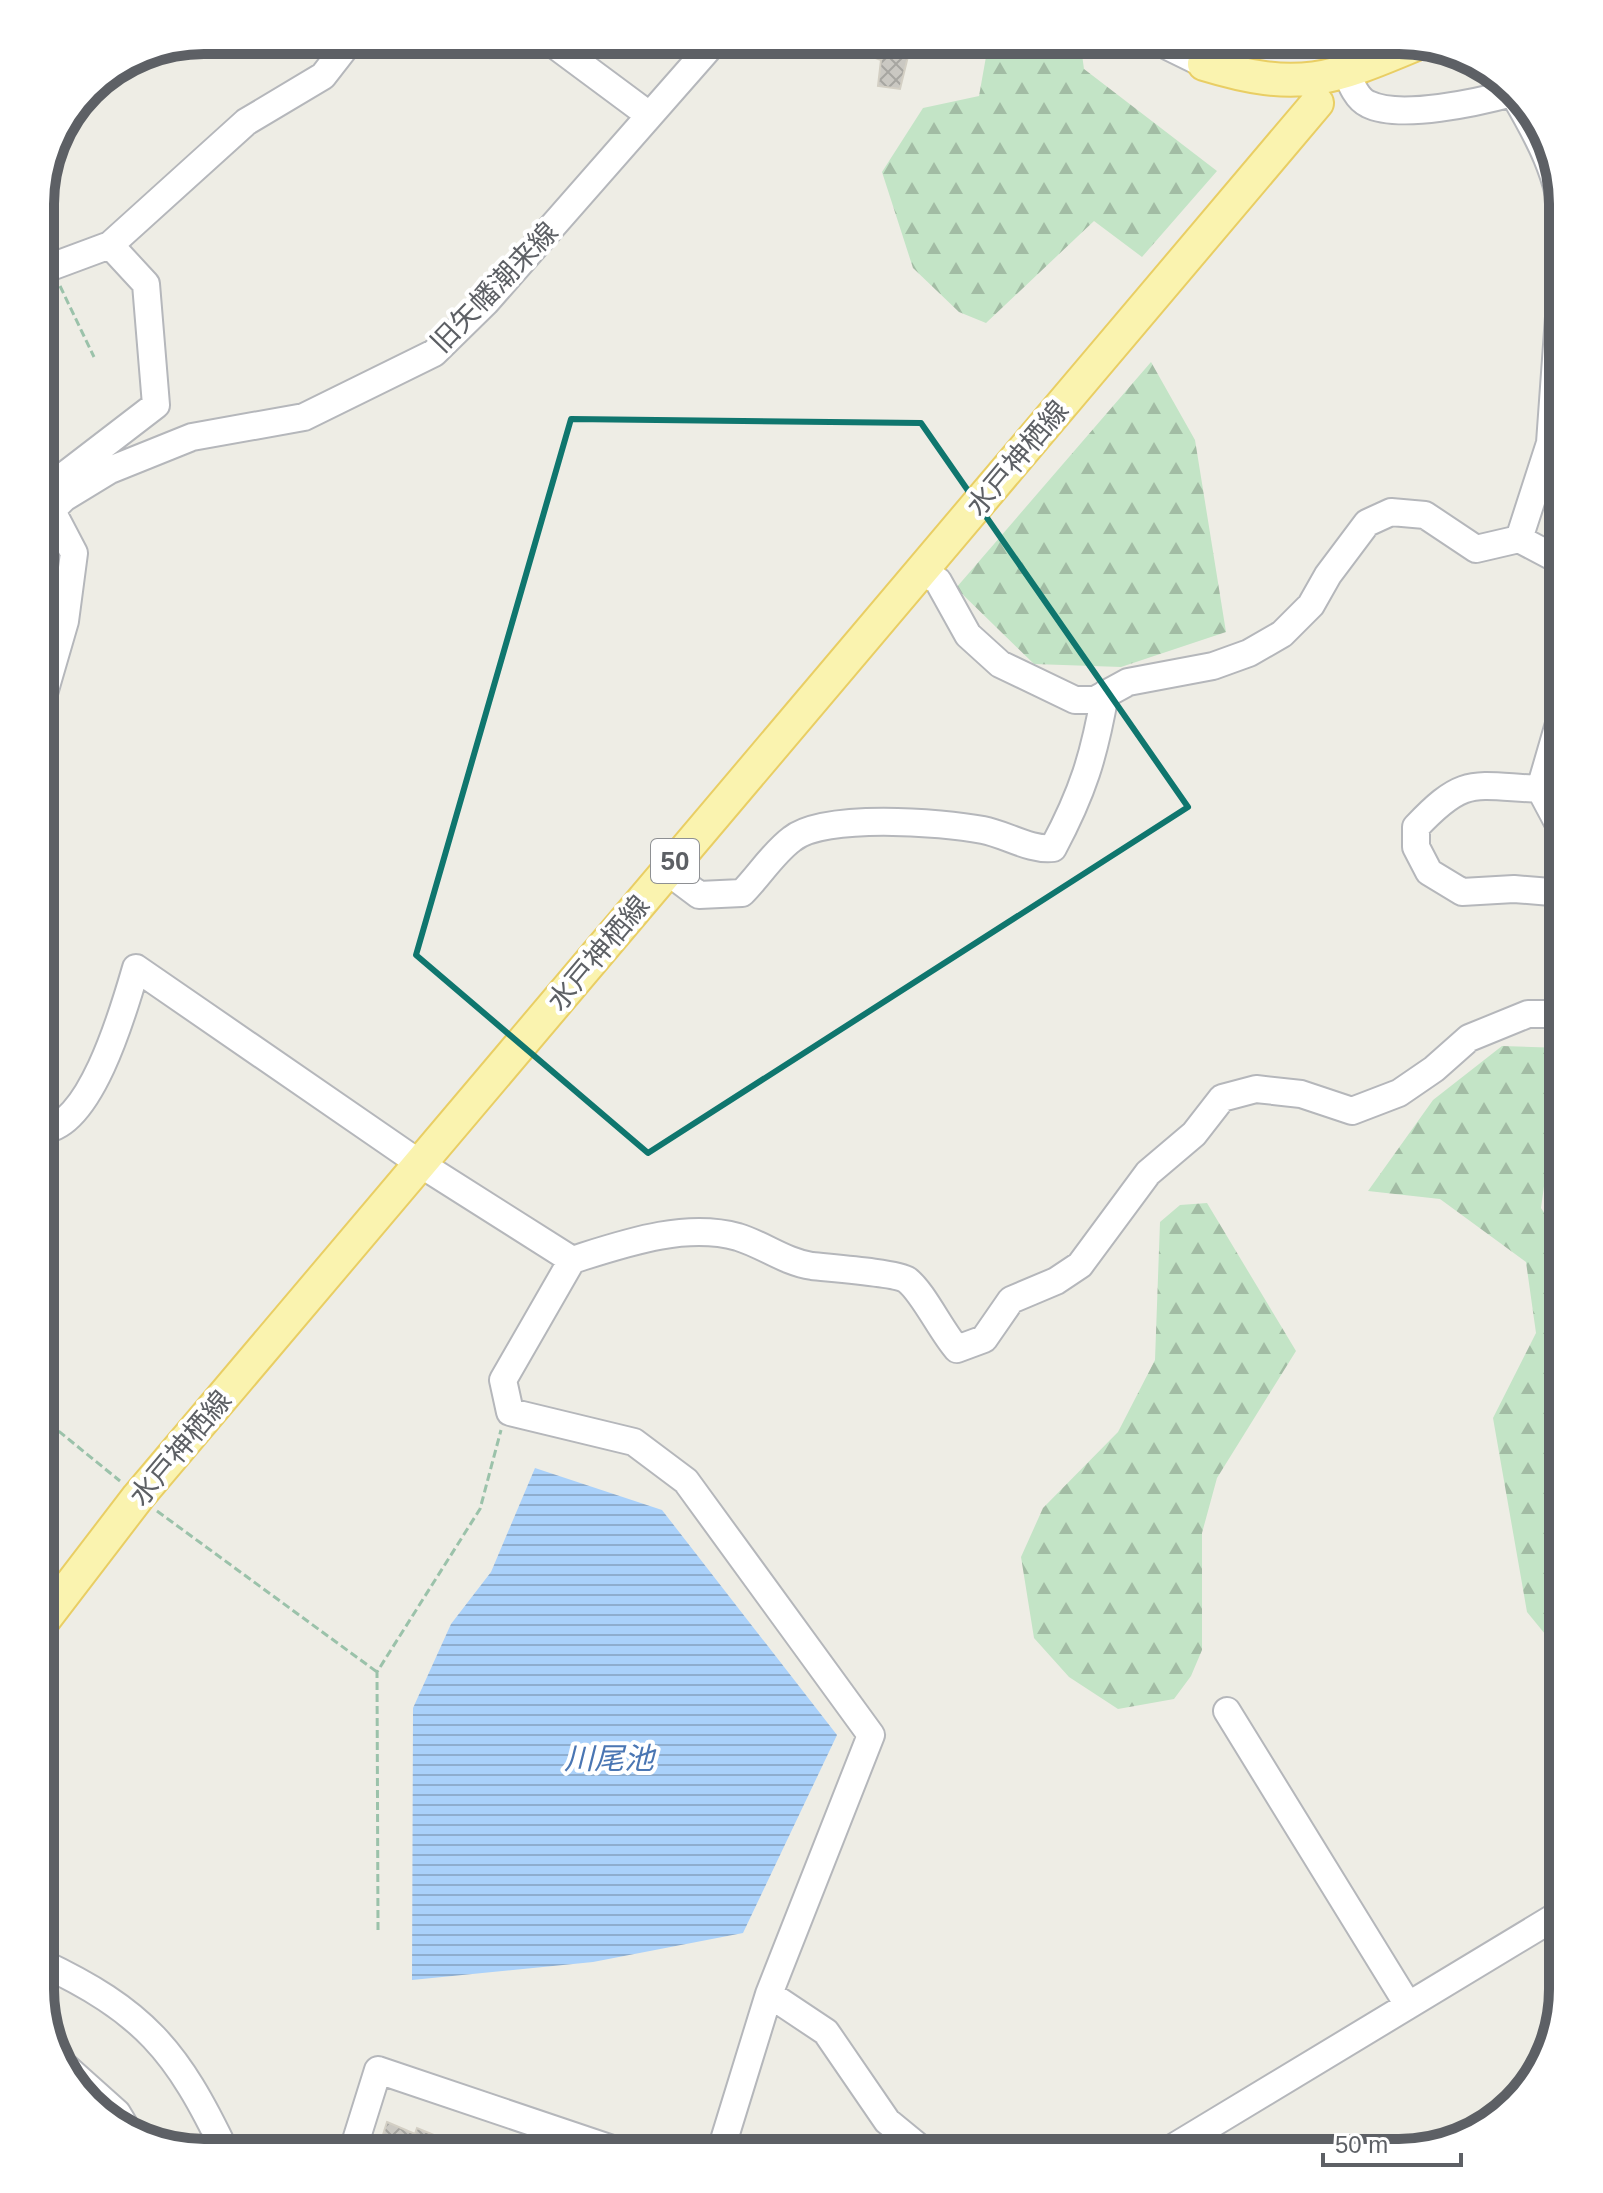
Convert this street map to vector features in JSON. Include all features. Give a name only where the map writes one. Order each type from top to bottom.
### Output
[{"type":"main road","points":[[1213,54],[1260,79],[1318,80],[1347,74],[1393,54]]},
{"type":"main road","name":"水戸神栖線","points":[[54,1607],[138,1497],[1317,103]]},
{"type":"street","points":[[54,267],[110,245],[246,122],[323,76],[340,54]]},
{"type":"street","points":[[567,54],[649,115]]},
{"type":"street","name":"旧矢幡潮来線","points":[[54,509],[110,470],[192,437],[304,417],[380,383],[434,353],[486,302],[703,54]]},
{"type":"street","points":[[1347,74],[1352,88],[1368,104],[1409,111],[1480,102],[1502,96]]},
{"type":"street","points":[[54,503],[61,478],[156,405],[146,284],[110,245]]},
{"type":"street","points":[[1519,539],[1549,446]]},
{"type":"street","points":[[921,571],[938,581],[968,635],[1000,664],[1075,700],[1095,700],[1128,682],[1213,666],[1249,653],[1282,634],[1311,605],[1328,575],[1367,523],[1391,512],[1425,515],[1476,549],[1519,539],[1549,555]]},
{"type":"street","points":[[54,514],[74,553],[65,621],[54,659]]},
{"type":"street","points":[[667,871],[699,895],[742,893],[791,839],[814,826],[836,822],[949,825],[1013,837],[1043,849],[1053,848],[1080,798],[1093,761],[1105,694]]},
{"type":"street","points":[[1549,758],[1540,789],[1549,806]]},
{"type":"street","points":[[1540,789],[1466,786],[1441,801],[1416,827],[1416,847],[1429,872],[1462,892],[1514,889],[1549,892]]},
{"type":"street","points":[[54,1128],[75,1110],[115,1041],[136,968],[419,1163],[572,1260]]},
{"type":"street","points":[[724,2139],[769,1994],[871,1735],[686,1481],[634,1442],[510,1412],[503,1380],[572,1260],[632,1241],[688,1232],[737,1237],[796,1264],[905,1278],[918,1291],[938,1327],[957,1349],[984,1339],[1011,1300],[1056,1281],[1080,1265],[1148,1173],[1194,1134],[1222,1098],[1256,1089],[1301,1094],[1352,1111],[1399,1093],[1434,1069],[1469,1038],[1528,1014],[1549,1014]]},
{"type":"street","points":[[1227,1711],[1408,2005]]},
{"type":"street","points":[[1187,2139],[1549,1920]]},
{"type":"street","points":[[54,1970],[133,2015],[159,2041],[185,2074],[219,2139]]},
{"type":"street","points":[[769,1994],[826,2032],[887,2121],[909,2139]]},
{"type":"street","points":[[363,2139],[378,2070],[583,2139]]},
{"type":"path","points":[[54,284],[94,357]]},
{"type":"path","points":[[378,1930],[377,1672],[480,1509],[502,1429],[510,1412]]},
{"type":"path","points":[[54,1428],[138,1497],[377,1672]]},
{"type":"highlighted area","points":[[571,419],[921,423],[1188,807],[648,1153],[416,955]]},
{"type":"green space","points":[[986,54],[1082,54],[1084,69],[1217,171],[1142,257],[1094,221],[986,323],[959,312],[913,268],[882,172],[923,108],[979,96]]},
{"type":"green space","points":[[1151,362],[1195,440],[1226,632],[1121,667],[1034,664],[956,588]]},
{"type":"green space","points":[[1502,1046],[1549,1048],[1549,1150],[1541,1208],[1549,1220],[1549,1639],[1527,1612],[1493,1418],[1536,1333],[1526,1262],[1440,1199],[1368,1191],[1433,1100]]},
{"type":"green space","points":[[1207,1203],[1296,1351],[1217,1478],[1202,1533],[1202,1650],[1191,1676],[1174,1699],[1118,1709],[1069,1677],[1034,1638],[1021,1557],[1043,1508],[1118,1432],[1155,1360],[1160,1222],[1180,1205]]},
{"type":"water","name":"川尾池","points":[[535,1468],[662,1510],[837,1735],[743,1933],[593,1962],[412,1980],[413,1708],[451,1624],[491,1572]]},
{"type":"building","points":[[873,54],[909,54],[900,89],[878,86],[881,60],[873,57]]},
{"type":"building","points":[[387,2122],[415,2134],[417,2128],[444,2139],[384,2139],[382,2138]]},
{"type":"tunnel","points":[[1337,80],[1360,54]]}]
